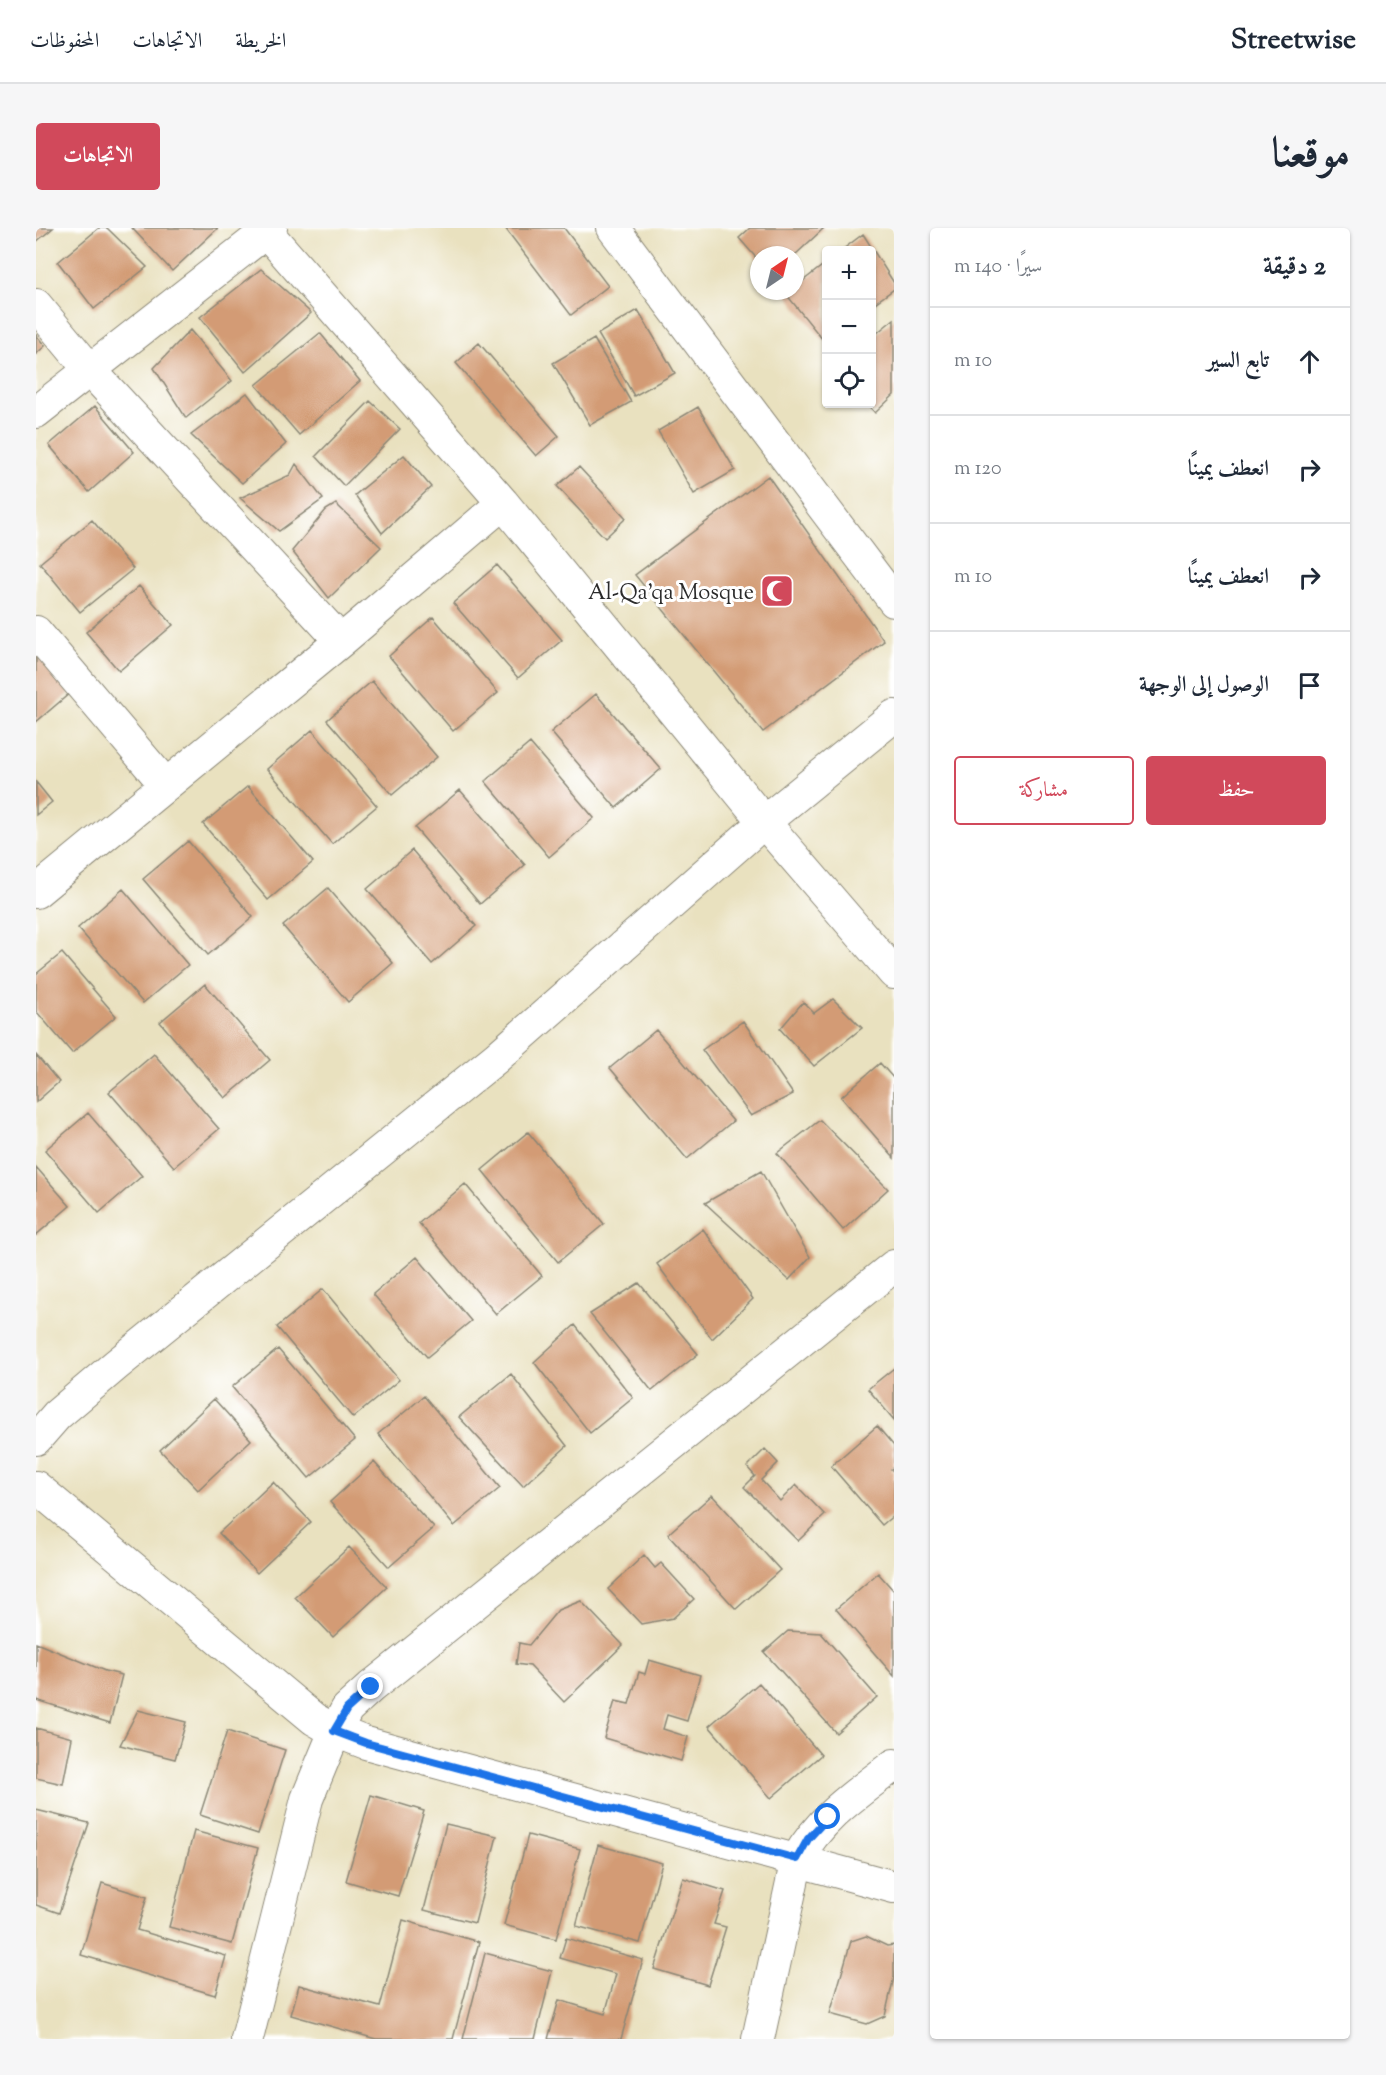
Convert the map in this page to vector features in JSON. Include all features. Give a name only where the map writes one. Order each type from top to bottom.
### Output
[{"type":"street","points":[[613,228],[894,601]]},
{"type":"street","points":[[36,412],[267,229],[503,503],[764,822],[894,973]]},
{"type":"street","points":[[36,304],[89,369],[342,641]]},
{"type":"street","points":[[36,892],[342,641],[503,503]]},
{"type":"street","points":[[36,632],[165,784]]},
{"type":"street","points":[[36,1439],[57,1415],[116,1365],[496,1058],[764,822],[894,716]]},
{"type":"street","points":[[247,2039],[307,1799],[334,1731],[347,1709],[371,1687],[894,1266]]},
{"type":"street","points":[[36,1487],[314,1719],[334,1731],[366,1743],[894,1887]]},
{"type":"street","points":[[758,2039],[797,1859],[808,1839],[828,1817],[894,1765]]},
{"type":"building","points":[[36,228],[53,228],[36,242]]},
{"type":"building","points":[[99,228],[107,228],[147,267],[94,309],[58,262]]},
{"type":"building","points":[[132,228],[218,228],[172,271]]},
{"type":"building","points":[[505,228],[564,228],[608,286],[571,315]]},
{"type":"building","points":[[750,228],[824,228],[804,247],[750,246],[750,251],[739,238]]},
{"type":"building","points":[[863,234],[871,246],[847,246]]},
{"type":"building","points":[[876,255],[894,283],[894,289],[876,302]]},
{"type":"building","points":[[822,266],[822,339],[791,300],[804,300],[804,280]]},
{"type":"building","points":[[261,269],[311,313],[245,372],[200,317]]},
{"type":"building","points":[[638,310],[675,373],[634,396],[598,334]]},
{"type":"building","points":[[894,319],[894,395],[875,413],[871,408],[876,408],[876,334]]},
{"type":"building","points":[[190,330],[232,381],[186,418],[154,368]]},
{"type":"building","points":[[320,333],[360,381],[299,435],[256,385]]},
{"type":"building","points":[[36,335],[45,346],[36,354]]},
{"type":"building","points":[[594,339],[631,402],[590,425],[553,363]]},
{"type":"building","points":[[479,343],[559,436],[536,456],[456,363]]},
{"type":"building","points":[[247,393],[286,444],[242,483],[191,435]]},
{"type":"building","points":[[370,401],[400,429],[344,486],[316,456]]},
{"type":"building","points":[[95,406],[134,452],[89,492],[49,445]]},
{"type":"building","points":[[698,407],[735,470],[694,494],[658,431]]},
{"type":"building","points":[[404,455],[431,487],[382,533],[355,495]]},
{"type":"building","points":[[296,464],[323,499],[279,531],[240,498],[290,475]]},
{"type":"building","points":[[579,467],[626,518],[605,538],[557,486]]},
{"type":"building","points":[[768,476],[884,641],[763,732],[635,575]]},
{"type":"building","points":[[336,504],[381,547],[329,598],[292,551],[326,510]]},
{"type":"building","points":[[92,520],[133,569],[80,612],[40,563]]},
{"type":"building","points":[[497,565],[562,640],[518,678],[453,603]]},
{"type":"building","points":[[139,586],[173,625],[119,671],[86,632]]},
{"type":"building","points":[[433,617],[498,693],[453,731],[389,656]]},
{"type":"building","points":[[36,653],[70,693],[36,722]]},
{"type":"building","points":[[372,681],[437,757],[392,795],[327,720]]},
{"type":"building","points":[[596,694],[661,769],[616,808],[551,732]]},
{"type":"building","points":[[312,730],[377,806],[332,844],[267,769]]},
{"type":"building","points":[[530,743],[594,818],[549,857],[485,781]]},
{"type":"building","points":[[36,782],[52,802],[36,815]]},
{"type":"building","points":[[248,786],[313,862],[268,900],[203,824]]},
{"type":"building","points":[[460,790],[525,865],[480,904],[415,828]]},
{"type":"building","points":[[188,841],[253,917],[208,955],[143,879]]},
{"type":"building","points":[[412,850],[476,926],[432,964],[367,889]]},
{"type":"building","points":[[328,888],[393,963],[348,1002],[283,926]]},
{"type":"building","points":[[123,889],[188,965],[143,1003],[78,928]]},
{"type":"building","points":[[62,953],[116,1016],[72,1053],[36,1011],[36,974]]},
{"type":"building","points":[[205,984],[270,1060],[225,1098],[160,1022]]},
{"type":"building","points":[[833,999],[862,1028],[814,1066],[780,1029],[803,1002],[814,1013]]},
{"type":"building","points":[[743,1021],[793,1094],[751,1116],[702,1050]]},
{"type":"building","points":[[656,1030],[733,1121],[687,1159],[610,1068]]},
{"type":"building","points":[[154,1054],[219,1129],[174,1167],[109,1092]]},
{"type":"building","points":[[36,1055],[59,1082],[36,1102]]},
{"type":"building","points":[[880,1063],[894,1079],[894,1158],[841,1097]]},
{"type":"building","points":[[88,1113],[142,1176],[99,1213],[45,1150]]},
{"type":"building","points":[[820,1120],[888,1189],[843,1230],[777,1153]]},
{"type":"building","points":[[528,1132],[604,1224],[558,1262],[482,1170]]},
{"type":"building","points":[[36,1167],[70,1206],[36,1235]]},
{"type":"building","points":[[761,1171],[810,1257],[789,1280],[705,1203]]},
{"type":"building","points":[[465,1184],[542,1276],[496,1314],[419,1223]]},
{"type":"building","points":[[703,1229],[753,1299],[712,1339],[657,1264]]},
{"type":"building","points":[[417,1257],[471,1321],[427,1357],[373,1294]]},
{"type":"building","points":[[639,1283],[698,1354],[652,1391],[590,1314]]},
{"type":"building","points":[[323,1289],[399,1380],[353,1418],[277,1327]]},
{"type":"building","points":[[575,1325],[633,1398],[590,1433],[534,1362]]},
{"type":"building","points":[[278,1349],[355,1440],[309,1478],[232,1387]]},
{"type":"building","points":[[894,1368],[894,1420],[868,1389]]},
{"type":"building","points":[[511,1374],[567,1446],[523,1486],[459,1417]]},
{"type":"building","points":[[424,1396],[500,1488],[454,1526],[378,1434]]},
{"type":"building","points":[[214,1399],[251,1440],[198,1490],[160,1450]]},
{"type":"building","points":[[877,1426],[894,1446],[894,1467],[891,1469],[894,1472],[894,1515],[882,1525],[831,1466]]},
{"type":"building","points":[[765,1449],[778,1463],[761,1480],[780,1501],[796,1485],[825,1515],[798,1541],[744,1487],[755,1476],[747,1467]]},
{"type":"building","points":[[374,1462],[434,1528],[389,1567],[330,1502]]},
{"type":"building","points":[[273,1482],[311,1522],[257,1573],[219,1533]]},
{"type":"building","points":[[712,1495],[780,1570],[736,1609],[668,1534]]},
{"type":"building","points":[[349,1547],[387,1587],[333,1637],[295,1597]]},
{"type":"building","points":[[644,1555],[655,1568],[661,1563],[694,1599],[673,1618],[641,1624],[608,1589]]},
{"type":"building","points":[[878,1573],[894,1591],[894,1676],[836,1609]]},
{"type":"building","points":[[581,1601],[623,1645],[564,1702],[530,1666],[516,1664],[519,1643],[529,1645],[558,1610]]},
{"type":"building","points":[[788,1631],[821,1633],[877,1697],[836,1733],[764,1652]]},
{"type":"building","points":[[36,1643],[105,1671],[122,1675],[110,1723],[36,1700]]},
{"type":"building","points":[[649,1660],[700,1675],[687,1721],[667,1715],[663,1729],[688,1737],[681,1761],[604,1738],[615,1701],[629,1704],[639,1672],[645,1674]]},
{"type":"building","points":[[759,1683],[821,1755],[771,1798],[709,1726]]},
{"type":"building","points":[[138,1710],[186,1722],[175,1759],[120,1745]]},
{"type":"building","points":[[36,1728],[72,1738],[63,1784],[36,1778]]},
{"type":"building","points":[[227,1731],[285,1750],[258,1834],[200,1815]]},
{"type":"building","points":[[371,1795],[424,1811],[398,1896],[346,1881]]},
{"type":"building","points":[[36,1810],[89,1823],[59,1913],[36,1905]]},
{"type":"building","points":[[446,1824],[497,1836],[475,1923],[424,1910]]},
{"type":"building","points":[[194,1831],[258,1848],[232,1944],[169,1927]]},
{"type":"building","points":[[528,1835],[580,1849],[556,1939],[504,1925]]},
{"type":"building","points":[[598,1845],[662,1863],[640,1943],[576,1926]]},
{"type":"building","points":[[683,1878],[725,1891],[714,1924],[726,1927],[708,1985],[654,1969]]},
{"type":"building","points":[[102,1883],[147,1897],[137,1930],[226,1956],[215,1995],[81,1955]]},
{"type":"building","points":[[403,1920],[479,1942],[453,2039],[376,2039],[291,2015],[299,1985],[380,2007]]},
{"type":"building","points":[[866,1936],[887,1946],[894,1945],[894,1977],[885,2016],[867,2024],[830,2014],[851,1941]]},
{"type":"building","points":[[566,1938],[643,1960],[621,2039],[548,2039],[559,2000],[605,2014],[616,1974],[560,1958]]},
{"type":"building","points":[[485,1953],[552,1971],[535,2039],[463,2039]]},
{"type":"place","name":"Al-Qa’qa Mosque","points":[[777,591]]},
{"type":"route","points":[[371,1687],[347,1709],[334,1731],[366,1743],[797,1859],[808,1839],[828,1817]]}]
